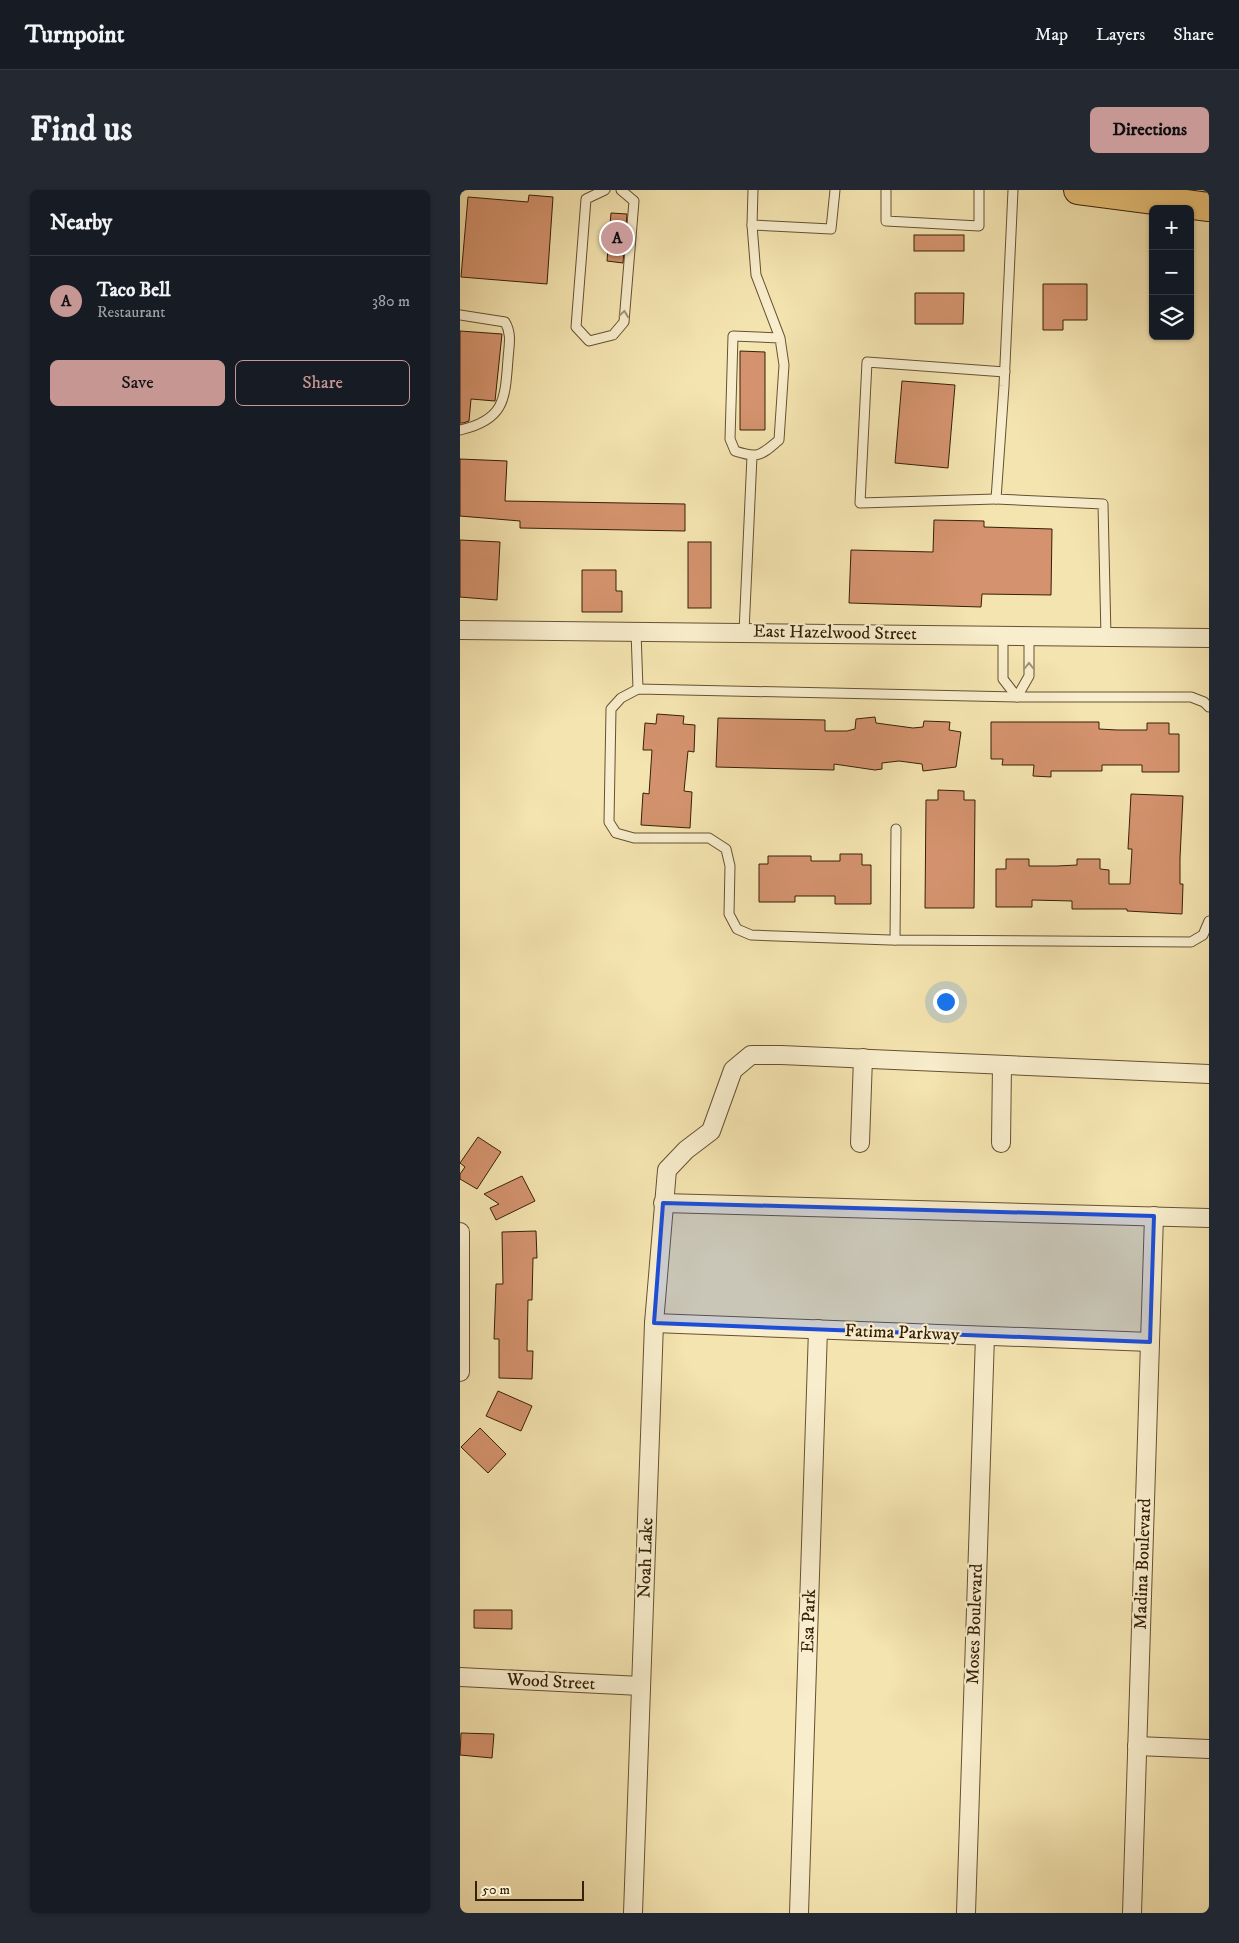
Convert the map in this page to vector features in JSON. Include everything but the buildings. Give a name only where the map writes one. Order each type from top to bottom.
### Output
[{"type":"highway","points":[[1078,190],[1209,207]]},
{"type":"street","name":"East Hazelwood Street","points":[[460,630],[1209,638]]},
{"type":"street","name":"Noah Lake","points":[[633,1913],[654,1324],[663,1203],[667,1170],[686,1150],[711,1131],[733,1070],[751,1055],[863,1058],[1209,1074]]},
{"type":"street","points":[[860,1143],[863,1058]]},
{"type":"street","points":[[1001,1143],[1002,1065]]},
{"type":"street","points":[[663,1203],[1209,1218]]},
{"type":"street","name":"Madina Boulevard","points":[[1132,1913],[1154,1216]]},
{"type":"street","points":[[460,1232],[460,1372]]},
{"type":"street","name":"Fatima Parkway","points":[[654,1324],[1150,1342]]},
{"type":"street","name":"Esa Park","points":[[799,1913],[818,1330]]},
{"type":"street","name":"Moses Boulevard","points":[[966,1913],[985,1336]]},
{"type":"street","name":"Wood Street","points":[[460,1677],[641,1686]]},
{"type":"street","points":[[1137,1746],[1209,1749]]},
{"type":"lane","points":[[605,190],[586,199],[576,327],[589,341],[613,335],[624,322],[634,202],[621,190]]},
{"type":"lane","points":[[753,190],[752,225],[756,275],[780,338],[784,365],[779,440],[761,455],[752,456],[735,451],[730,440],[733,336],[780,338]]},
{"type":"lane","points":[[752,225],[831,229],[835,190]]},
{"type":"lane","points":[[886,190],[886,221],[979,226],[979,190]]},
{"type":"lane","points":[[996,500],[1005,372],[1014,190]]},
{"type":"lane","points":[[460,315],[505,322],[510,332],[506,396],[489,419],[475,427],[460,430]]},
{"type":"lane","points":[[1005,372],[867,362],[860,503],[996,500],[1103,504],[1106,637]]},
{"type":"lane","points":[[744,632],[752,456]]},
{"type":"lane","points":[[636,631],[638,690]]},
{"type":"lane","points":[[1003,635],[1003,679],[1017,697]]},
{"type":"lane","points":[[1017,697],[1029,676],[1029,636]]},
{"type":"lane","points":[[1209,707],[1204,702],[1191,697],[1017,697],[638,690],[621,698],[611,709],[609,822],[616,833],[634,838],[709,838],[726,850],[730,866],[729,914],[737,929],[751,935],[895,940],[1191,942],[1203,935],[1209,921]]},
{"type":"lane","points":[[895,940],[896,829]]},
{"type":"highlighted area","points":[[663,1203],[1154,1216],[1150,1342],[654,1323]]},
{"type":"place","name":"Taco Bell","points":[[617,238]]}]
